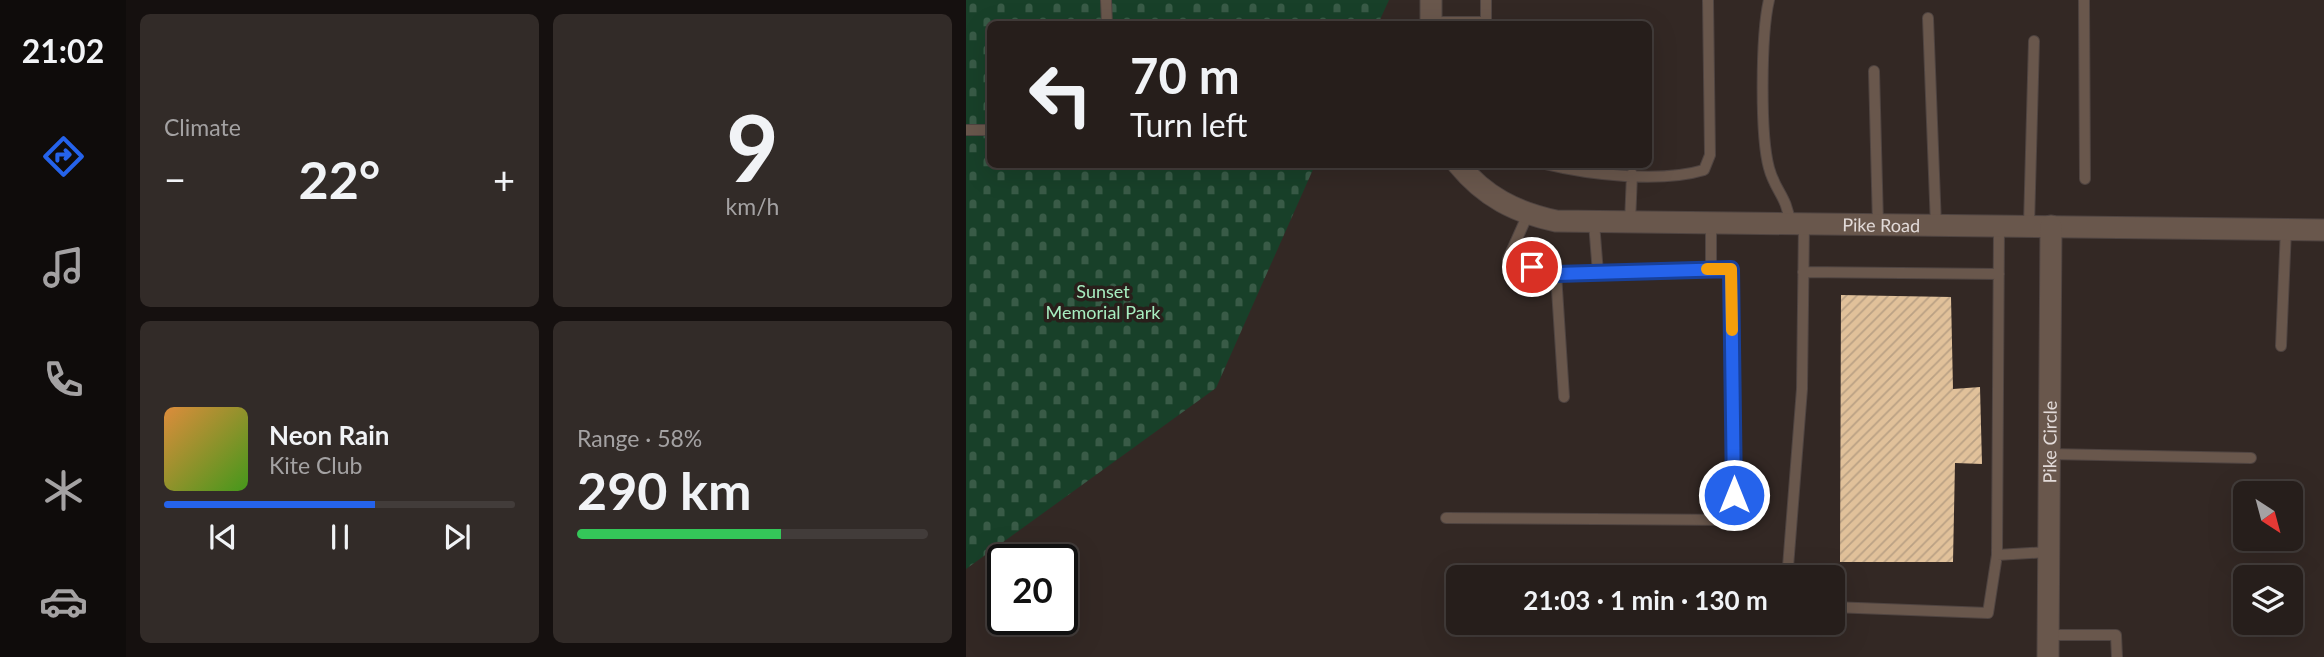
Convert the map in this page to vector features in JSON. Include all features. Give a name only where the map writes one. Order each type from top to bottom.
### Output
[{"type":"street","points":[[1431,0],[1432,21]]},
{"type":"street","name":"Pike Road","points":[[1462,168],[1501,203],[1528,215],[1594,223],[2040,225],[2324,230]]},
{"type":"street","name":"Pike Circle","points":[[2040,225],[2049,454],[2048,646]]},
{"type":"lane","points":[[1106,0],[1107,21]]},
{"type":"lane","points":[[1486,0],[1486,21]]},
{"type":"lane","points":[[1561,168],[1680,177],[1704,170],[1710,155],[1708,0]]},
{"type":"lane","points":[[1769,0],[1764,104],[1766,150],[1769,169],[1797,223],[1803,272],[1802,389],[1788,565]]},
{"type":"lane","points":[[2084,0],[2085,179]]},
{"type":"lane","points":[[1928,18],[1936,226]]},
{"type":"lane","points":[[2034,41],[2040,225]]},
{"type":"lane","points":[[1874,71],[1878,224]]},
{"type":"lane","points":[[966,130],[987,130]]},
{"type":"lane","points":[[1630,223],[1632,174]]},
{"type":"lane","points":[[1446,518],[1734,520],[1731,269],[1556,274],[1508,259],[1528,215]]},
{"type":"lane","points":[[1594,223],[1598,273]]},
{"type":"lane","points":[[1711,223],[1711,269]]},
{"type":"lane","points":[[1845,608],[1988,613],[1997,555],[1999,226]]},
{"type":"lane","points":[[2281,346],[2286,229]]},
{"type":"lane","points":[[1803,272],[1999,274]]},
{"type":"lane","points":[[1556,274],[1564,397]]},
{"type":"lane","points":[[2049,454],[2251,458]]},
{"type":"lane","points":[[1997,555],[2048,552]]},
{"type":"lane","points":[[2048,646],[2116,635],[2117,657]]},
{"type":"green space","name":"Sunset Memorial Park","points":[[966,0],[1389,0],[1379,21],[987,21],[987,168],[1314,168],[1216,388],[1001,544],[987,544],[987,554],[966,569]]},
{"type":"building","points":[[1841,295],[1951,297],[1953,389],[1980,387],[1982,464],[1955,463],[1953,562],[1840,562]]},
{"type":"slow traffic","points":[[1707,269],[1731,269],[1732,330]]},
{"type":"route","points":[[1532,267],[1556,274],[1731,269],[1734,495]]}]
